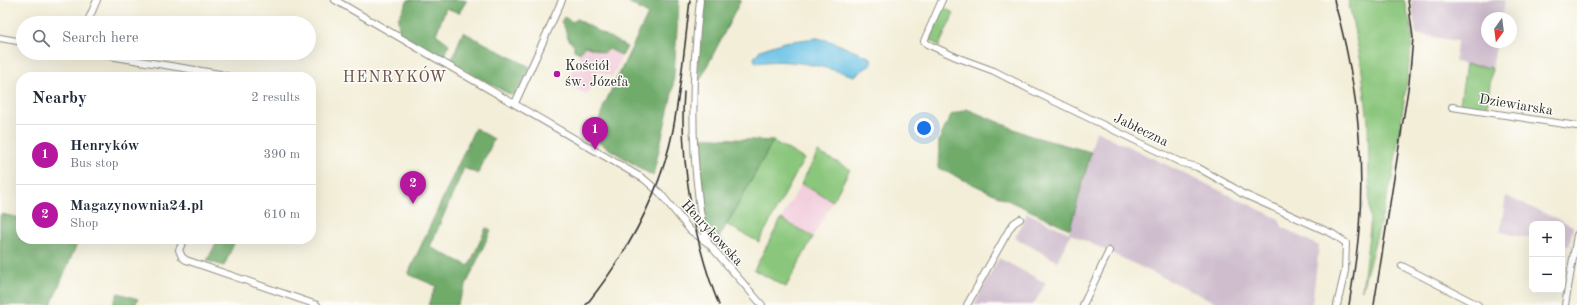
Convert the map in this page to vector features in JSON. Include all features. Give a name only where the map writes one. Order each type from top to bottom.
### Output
[{"type":"street","points":[[90,16],[97,0]]},
{"type":"street","name":"Henrykowska","points":[[335,0],[644,179],[660,193],[687,227],[709,244],[762,305]]},
{"type":"street","points":[[514,103],[562,0]]},
{"type":"street","points":[[700,0],[696,37],[693,139],[702,228],[709,244]]},
{"type":"street","name":"Jabłeczna","points":[[942,0],[924,42],[956,57],[978,64],[1008,77],[1030,90],[1182,163],[1197,167],[1241,193],[1333,234],[1346,243],[1345,271],[1337,305]]},
{"type":"street","points":[[0,38],[16,41]]},
{"type":"street","points":[[135,60],[209,72]]},
{"type":"street","name":"Dziewiarska","points":[[1452,107],[1577,126]]},
{"type":"street","points":[[967,305],[1010,228],[1014,222],[1020,219]]},
{"type":"street","points":[[1565,305],[1577,235]]},
{"type":"street","points":[[182,244],[179,250],[182,257],[186,260],[317,305]]},
{"type":"street","points":[[1083,305],[1109,252]]},
{"type":"street","points":[[1402,266],[1478,305]]},
{"type":"shaded area","points":[[1411,0],[1505,0],[1503,12],[1481,12],[1481,48],[1496,48],[1492,68],[1455,62],[1457,41],[1416,34]]},
{"type":"shaded area","points":[[585,46],[604,53],[609,49],[622,56],[612,77],[598,71],[587,95],[572,88],[568,78]]},
{"type":"shaded area","points":[[1096,131],[1279,219],[1282,227],[1319,246],[1312,305],[1221,305],[1071,234],[1057,261],[1015,238],[1027,213],[1069,233]]},
{"type":"shaded area","points":[[801,184],[833,201],[813,237],[781,219]]},
{"type":"shaded area","points":[[1506,196],[1562,221],[1529,221],[1529,238],[1500,232]]},
{"type":"shaded area","points":[[1565,222],[1573,226],[1569,246],[1565,245]]},
{"type":"shaded area","points":[[999,258],[1046,283],[1033,305],[974,305]]},
{"type":"green space","points":[[408,0],[467,0],[459,13],[446,8],[436,34],[449,44],[444,60],[424,50],[399,32],[398,19]]},
{"type":"green space","points":[[625,0],[679,0],[673,89],[653,176],[593,139],[604,105],[648,14]]},
{"type":"green space","points":[[702,0],[741,0],[697,86],[698,52]]},
{"type":"green space","points":[[1348,0],[1404,0],[1413,35],[1392,179],[1362,290],[1370,228],[1368,122],[1361,62]]},
{"type":"green space","points":[[942,7],[954,13],[939,46],[928,39]]},
{"type":"green space","points":[[564,17],[573,22],[577,19],[627,47],[622,56],[609,49],[604,53],[585,46],[580,53],[574,50],[574,45],[567,36],[565,28],[561,22]]},
{"type":"green space","points":[[463,32],[530,67],[517,93],[511,95],[450,63]]},
{"type":"green space","points":[[1466,64],[1492,68],[1487,108],[1460,104]]},
{"type":"green space","points":[[967,109],[1031,136],[1091,152],[1070,229],[938,168],[939,140],[951,115]]},
{"type":"green space","points":[[475,128],[494,139],[478,174],[464,168],[430,247],[469,266],[486,228],[491,230],[457,305],[428,305],[436,286],[408,274]]},
{"type":"green space","points":[[696,137],[773,141],[719,238],[725,242],[721,251],[711,240],[705,223]]},
{"type":"green space","points":[[773,141],[804,159],[759,242],[727,225]]},
{"type":"green space","points":[[818,152],[850,169],[833,201],[801,184]]},
{"type":"green space","points":[[1,214],[16,217],[16,244],[77,244],[51,305],[0,305]]},
{"type":"green space","points":[[781,219],[813,237],[786,287],[754,270]]},
{"type":"green space","points":[[216,244],[234,244],[224,266],[207,261]]},
{"type":"green space","points":[[118,293],[138,299],[135,305],[113,305]]},
{"type":"water","points":[[817,38],[830,41],[871,58],[872,64],[854,76],[830,69],[794,62],[756,63],[754,58],[760,50],[784,42]]},
{"type":"railway","points":[[586,305],[615,265],[628,244],[651,200],[660,177],[676,114],[690,0]]},
{"type":"railway","points":[[1334,0],[1348,56],[1353,84],[1357,113],[1361,171],[1359,229],[1349,305]]},
{"type":"railway","points":[[1374,305],[1409,83],[1413,38],[1408,0]]},
{"type":"railway","points":[[684,92],[684,145],[690,200],[702,255],[719,305]]},
{"type":"place","name":"Kościół św. Józefa","points":[[557,74]]},
{"type":"place","name":"Henryków","points":[[595,150]]},
{"type":"place","name":"Magazynownia24.pl","points":[[413,204]]},
{"type":"district","name":"HENRYKÓW","points":[[395,78]]}]
